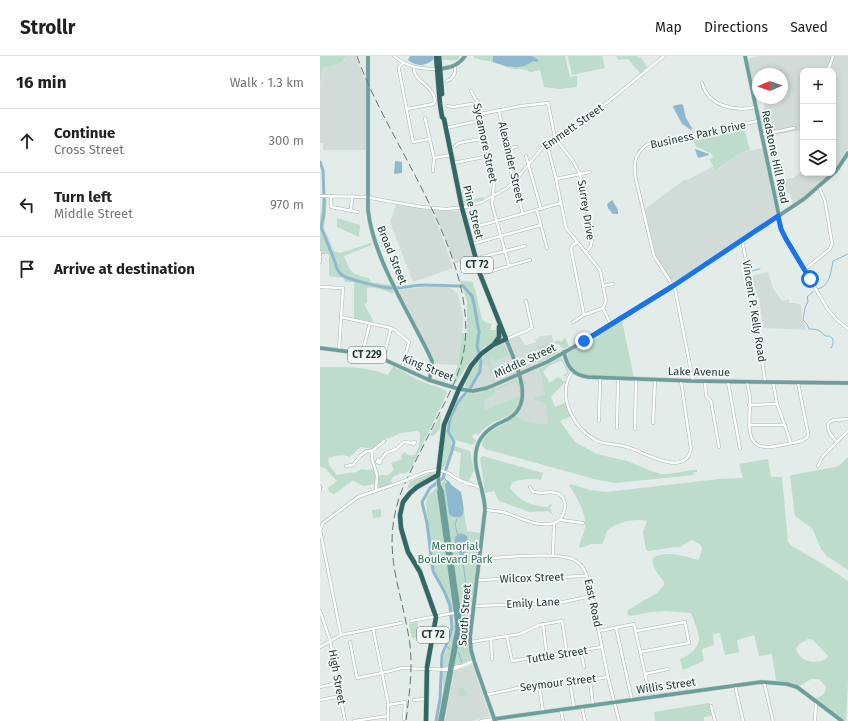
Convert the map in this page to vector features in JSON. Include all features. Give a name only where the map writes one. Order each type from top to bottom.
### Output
[{"type":"highway","name":"CT 72","points":[[436,56],[438,69]]},
{"type":"highway","name":"CT 72","points":[[438,69],[439,56]]},
{"type":"highway","name":"Pine Street","points":[[438,69],[445,128],[462,208],[480,274],[506,339]]},
{"type":"highway","name":"CT 72","points":[[493,345],[500,333],[498,320]]},
{"type":"highway","points":[[439,472],[445,419],[459,389],[475,361],[487,349],[506,339]]},
{"type":"highway","name":"CT 72","points":[[426,721],[427,669],[436,616],[420,572],[408,552],[399,519],[402,505],[408,495],[416,487],[439,472]]},
{"type":"main road","name":"Broad Street","points":[[368,56],[368,198],[372,235],[396,291],[432,361],[432,369],[429,380]]},
{"type":"main road","points":[[438,69],[455,66],[465,56]]},
{"type":"main road","name":"Redstone Hill Road","points":[[744,56],[778,216]]},
{"type":"main road","name":"Middle Street","points":[[459,389],[471,391],[487,388],[520,374],[564,352],[611,325],[804,200],[836,171],[848,153]]},
{"type":"main road","name":"Pine Street","points":[[479,478],[475,458],[479,441],[489,428],[512,416],[518,410],[523,397],[520,374],[506,339]]},
{"type":"main road","name":"King Street","points":[[320,348],[362,354],[382,359],[429,380],[459,389]]},
{"type":"main road","points":[[564,352],[572,371]]},
{"type":"main road","name":"Lake Avenue","points":[[572,371],[583,376],[600,378],[728,382],[848,383]]},
{"type":"main road","points":[[439,472],[439,492],[456,613],[456,630],[451,668],[441,721]]},
{"type":"main road","name":"South Street","points":[[479,478],[485,510],[470,642],[474,661],[495,720]]},
{"type":"main road","name":"Willis Street","points":[[495,720],[582,706],[615,703],[764,682],[793,685],[799,688],[842,721]]},
{"type":"street","points":[[394,56],[403,63],[414,68],[438,69]]},
{"type":"street","name":"Emmett Street","points":[[320,196],[352,196],[433,209],[462,208],[493,198],[514,182],[546,144],[608,102],[664,56]]},
{"type":"street","points":[[829,68],[833,56]]},
{"type":"street","points":[[403,63],[399,67],[399,70],[413,142],[429,139]]},
{"type":"street","points":[[447,81],[455,74],[455,66]]},
{"type":"street","points":[[407,109],[433,104],[435,101],[433,93],[414,74],[414,68]]},
{"type":"street","points":[[702,83],[708,96],[718,103],[738,109],[755,107]]},
{"type":"street","name":"Sycamore Street","points":[[471,91],[478,102],[481,114],[494,183],[492,204],[509,266]]},
{"type":"street","points":[[448,106],[453,107],[478,102]]},
{"type":"street","name":"Surrey Drive","points":[[499,110],[548,103],[555,138],[573,161],[580,174],[592,239],[592,246],[586,252]]},
{"type":"street","points":[[481,114],[499,110]]},
{"type":"street","name":"Alexander Street","points":[[499,110],[506,149],[523,214]]},
{"type":"street","points":[[425,118],[434,158],[433,171]]},
{"type":"street","points":[[445,128],[482,120]]},
{"type":"street","name":"Business Park Drive","points":[[673,286],[653,254],[634,170],[636,156],[644,147],[654,142],[758,122]]},
{"type":"street","points":[[761,135],[794,128]]},
{"type":"street","points":[[455,146],[459,143],[486,138]]},
{"type":"street","points":[[546,144],[556,179],[566,228],[600,270],[606,301],[603,308],[584,315],[573,322]]},
{"type":"street","points":[[506,149],[516,147]]},
{"type":"street","points":[[434,158],[451,154]]},
{"type":"street","points":[[452,163],[489,156]]},
{"type":"street","points":[[526,156],[547,248]]},
{"type":"street","points":[[556,179],[590,172]]},
{"type":"street","points":[[804,270],[830,249],[832,243],[825,201],[819,187]]},
{"type":"street","points":[[331,196],[331,207],[358,212]]},
{"type":"street","points":[[351,211],[352,196]]},
{"type":"street","points":[[475,227],[561,203]]},
{"type":"street","points":[[778,216],[782,232],[831,314],[847,327]]},
{"type":"street","points":[[472,244],[541,225]]},
{"type":"street","name":"Vincent P. Kelly Road","points":[[742,240],[755,305],[765,382]]},
{"type":"street","points":[[577,242],[572,246],[572,249],[584,315]]},
{"type":"street","points":[[482,257],[525,246]]},
{"type":"street","points":[[320,252],[320,262]]},
{"type":"street","points":[[480,274],[530,260]]},
{"type":"street","points":[[603,286],[613,284]]},
{"type":"street","points":[[673,286],[693,381]]},
{"type":"street","points":[[320,287],[343,288],[339,350]]},
{"type":"street","points":[[506,339],[532,328],[526,301]]},
{"type":"street","points":[[603,308],[611,325]]},
{"type":"street","points":[[341,317],[395,330],[409,342],[402,368]]},
{"type":"street","points":[[362,354],[370,323]]},
{"type":"street","points":[[382,359],[391,328]]},
{"type":"street","points":[[572,371],[567,380],[565,398],[573,417],[584,431],[600,442],[628,447],[669,463],[683,460],[690,454],[691,449],[681,381]]},
{"type":"street","points":[[599,421],[600,378]]},
{"type":"street","points":[[617,428],[618,378]]},
{"type":"street","points":[[635,429],[636,379]]},
{"type":"street","points":[[653,422],[655,380]]},
{"type":"street","points":[[705,381],[706,396],[710,399],[712,404],[719,447]]},
{"type":"street","points":[[728,382],[740,449]]},
{"type":"street","points":[[747,382],[750,404],[749,425],[751,438],[756,444],[769,448],[806,439],[808,433],[798,383]]},
{"type":"street","points":[[773,382],[777,404],[791,443]]},
{"type":"street","points":[[750,404],[777,404]]},
{"type":"street","points":[[837,442],[830,434],[828,427],[829,424],[833,420],[848,419]]},
{"type":"street","points":[[749,425],[785,426]]},
{"type":"street","points":[[818,466],[823,456],[848,431]]},
{"type":"street","points":[[346,466],[353,465],[360,456],[367,451],[372,451],[384,441]]},
{"type":"street","points":[[376,491],[378,463],[386,453],[396,449],[404,442],[412,442]]},
{"type":"street","points":[[372,451],[372,459],[378,463]]},
{"type":"street","points":[[341,635],[321,546],[320,530],[323,523],[358,497],[428,472],[447,472],[463,482],[475,485],[482,490]]},
{"type":"street","points":[[475,485],[479,478]]},
{"type":"street","points":[[485,510],[505,513],[529,522],[541,524],[554,524],[561,520],[565,505],[561,495],[557,493],[535,492],[530,487]]},
{"type":"street","points":[[561,520],[583,523]]},
{"type":"street","points":[[553,556],[554,524]]},
{"type":"street","name":"East Road","points":[[479,558],[524,556],[566,557],[574,560],[584,568],[592,596],[608,677],[619,721]]},
{"type":"street","name":"Wilcox Street","points":[[477,580],[587,576]]},
{"type":"street","name":"Emily Lane","points":[[474,606],[559,603],[592,596]]},
{"type":"street","name":"High Street","points":[[320,611],[330,640],[341,696],[344,721]]},
{"type":"street","points":[[411,621],[448,614],[473,613]]},
{"type":"street","points":[[470,642],[523,633],[543,624],[562,621],[567,653]]},
{"type":"street","points":[[636,631],[685,622],[689,643],[640,652]]},
{"type":"street","points":[[320,646],[341,635],[401,623]]},
{"type":"street","points":[[543,624],[547,657]]},
{"type":"street","points":[[599,631],[634,624],[650,698]]},
{"type":"street","points":[[616,628],[632,700]]},
{"type":"street","points":[[373,629],[388,705],[388,721]]},
{"type":"street","name":"Tuttle Street","points":[[507,636],[512,661],[547,657],[602,647]]},
{"type":"street","points":[[491,639],[492,659]]},
{"type":"street","points":[[350,642],[357,678],[402,668],[451,668],[474,661]]},
{"type":"street","points":[[581,651],[584,667]]},
{"type":"street","points":[[645,674],[668,669]]},
{"type":"street","name":"Seymour Street","points":[[486,695],[539,684],[568,680],[570,683],[608,677]]},
{"type":"street","points":[[590,680],[592,705]]},
{"type":"street","points":[[764,682],[773,721]]},
{"type":"street","points":[[320,686],[338,683]]},
{"type":"street","points":[[570,683],[574,708]]},
{"type":"street","points":[[539,684],[543,712]]},
{"type":"street","points":[[735,685],[742,721]]},
{"type":"street","points":[[320,700],[341,696]]},
{"type":"street","points":[[414,700],[427,699]]},
{"type":"street","points":[[815,721],[817,701]]},
{"type":"street","points":[[388,705],[405,702],[404,719]]},
{"type":"street","points":[[582,706],[585,721]]},
{"type":"street","points":[[711,706],[715,721]]},
{"type":"street","points":[[561,709],[563,721]]},
{"type":"street","points":[[354,721],[388,716]]},
{"type":"street","name":"Willis Street","points":[[481,721],[495,720]]},
{"type":"shaded area","points":[[346,56],[356,56],[366,83],[366,150],[323,150],[323,143],[320,143],[320,86],[322,68],[338,65],[345,60]]},
{"type":"shaded area","points":[[759,56],[848,56],[848,149],[836,168],[836,68],[800,68],[800,131],[763,137],[758,111],[765,109],[764,104],[788,104],[788,68],[752,68],[752,82],[747,59]]},
{"type":"shaded area","points":[[763,148],[776,214],[677,280],[671,280],[655,253],[645,209],[684,180],[689,179],[714,166],[717,170],[740,153]]},
{"type":"shaded area","points":[[800,172],[800,176],[828,176],[793,205],[790,193],[776,196],[773,181],[793,178]]},
{"type":"shaded area","points":[[396,204],[431,210],[453,268],[413,282],[390,222]]},
{"type":"shaded area","points":[[432,210],[459,211],[474,263],[455,263]]},
{"type":"shaded area","points":[[768,272],[773,288],[782,301],[789,299],[789,303],[801,305],[802,319],[805,325],[805,330],[763,328],[759,297],[756,297],[752,276]]},
{"type":"shaded area","points":[[431,286],[446,287],[454,290],[458,294],[463,317],[458,365],[435,364],[399,290]]},
{"type":"shaded area","points":[[519,335],[525,345],[527,345],[536,342],[535,339],[539,338],[539,336],[552,335],[556,354],[540,363],[548,403],[549,427],[520,422],[518,419],[501,417],[484,419],[465,399],[481,371],[483,356],[501,343]]},
{"type":"shaded area","points":[[473,665],[490,717],[471,721],[445,721],[454,671]]},
{"type":"green space","points":[[320,56],[346,56],[339,64],[322,68],[320,84]]},
{"type":"green space","points":[[441,56],[460,56],[457,60],[442,60]]},
{"type":"green space","points":[[474,56],[565,56],[570,77],[577,76],[577,87],[559,89],[544,87],[540,70],[531,72],[521,69],[512,69],[490,61],[474,58]]},
{"type":"green space","points":[[568,56],[602,56],[605,68],[572,75]]},
{"type":"green space","points":[[616,56],[641,57],[647,67],[640,73],[628,59],[618,60]]},
{"type":"green space","points":[[744,128],[750,150],[740,153],[716,170],[709,159],[713,158],[712,154],[697,147],[693,141],[693,139]]},
{"type":"green space","points":[[462,191],[468,201],[483,197],[484,199],[466,204]]},
{"type":"green space","points":[[323,199],[327,199],[324,229],[334,251],[340,253],[371,243],[372,245],[344,256],[348,266],[352,272],[369,278],[371,282],[390,285],[394,294],[377,288],[367,288],[367,303],[364,304],[374,322],[354,318],[354,282],[345,282],[344,278],[329,276],[329,254],[322,254],[322,251],[320,251],[320,217]]},
{"type":"green space","points":[[337,218],[360,225],[359,237],[337,227]]},
{"type":"green space","points":[[460,281],[473,282],[482,319],[485,322],[492,324],[490,330],[498,330],[492,343],[487,346],[486,345],[469,363],[455,384],[451,383],[458,365],[462,333],[467,333],[467,301]]},
{"type":"green space","points":[[622,321],[634,378],[592,376],[573,369],[568,362],[568,353]]},
{"type":"green space","points":[[565,338],[569,346],[564,349],[558,344],[553,343],[557,340],[562,342]]},
{"type":"green space","points":[[502,343],[505,345],[509,355],[494,361],[492,358],[490,360],[495,373],[491,374],[487,364],[483,366],[483,356]]},
{"type":"green space","points":[[546,343],[548,343],[551,353],[555,352],[554,347],[557,348],[559,352],[538,363],[541,359],[537,346],[546,345]]},
{"type":"green space","points":[[561,357],[569,372],[565,377],[563,375],[567,373],[567,371],[562,361],[551,365],[543,372],[549,382],[558,377],[562,379],[562,381],[566,381],[551,397],[555,407],[565,403],[571,416],[560,421],[575,442],[597,454],[627,461],[661,474],[693,470],[697,470],[697,472],[693,472],[694,475],[616,483],[598,480],[485,449],[482,445],[487,435],[516,416],[520,417],[521,420],[546,425],[548,424],[546,403],[534,399],[535,397],[545,395],[539,369]]},
{"type":"green space","points":[[480,360],[479,370],[470,386],[467,388],[465,384],[473,368]]},
{"type":"green space","points":[[393,366],[418,380],[445,390],[447,393],[411,469],[405,474],[401,473],[393,477],[391,480],[392,485],[377,489],[379,475],[388,475],[394,470],[391,463],[402,459],[401,455],[405,452],[408,455],[415,455],[420,439],[420,433],[417,431],[401,433],[383,440],[373,449],[360,447],[350,457],[339,455],[328,459],[329,465],[337,475],[356,472],[362,469],[374,469],[376,473],[375,483],[364,486],[352,481],[334,494],[329,492],[328,488],[337,481],[326,469],[320,466],[320,367],[346,367],[363,369],[388,375]]},
{"type":"green space","points":[[516,380],[519,382],[520,388],[515,382],[499,390],[498,389],[498,387]]},
{"type":"green space","points":[[494,388],[496,392],[484,401],[485,410],[518,397],[520,398],[516,406],[506,416],[489,425],[478,435],[474,433],[472,437],[476,440],[473,445],[455,440],[449,429],[452,416],[458,403],[468,394],[479,394]]},
{"type":"green space","points":[[441,414],[440,429],[433,436],[430,435]]},
{"type":"green space","points":[[445,430],[451,440],[452,450],[449,459],[441,469]]},
{"type":"green space","points":[[454,446],[470,451],[474,471],[468,482],[461,479],[459,476],[461,453],[453,450]]},
{"type":"green space","points":[[483,456],[543,473],[541,480],[531,479],[514,482],[510,488],[522,500],[537,506],[548,507],[550,504],[552,505],[550,508],[553,515],[548,511],[530,512],[499,501],[494,491],[485,493],[480,458]]},
{"type":"green space","points":[[848,457],[848,570],[827,556],[821,549],[812,528],[795,516],[790,476],[835,467],[840,465]]},
{"type":"green space","points":[[768,459],[771,477],[782,477],[788,542],[848,581],[848,682],[846,721],[816,699],[823,694],[826,689],[819,679],[811,679],[800,686],[791,682],[776,681],[772,654],[759,656],[754,635],[737,640],[739,652],[725,655],[720,633],[713,634],[714,645],[702,649],[704,661],[683,670],[680,659],[692,652],[697,646],[699,640],[692,615],[690,613],[666,611],[650,612],[631,616],[628,615],[628,610],[657,593],[664,585],[664,582],[654,568],[653,558],[664,554],[669,554],[698,560],[702,549],[701,545],[692,540],[680,547],[649,551],[646,550],[643,532],[647,521],[638,520],[627,521],[612,527],[608,530],[602,544],[592,544],[580,548],[579,546],[585,527],[585,521],[580,505],[569,485],[571,484],[590,490],[606,492],[719,479],[743,478],[739,464]],"holes":[[[808,639],[813,640],[827,655],[828,657],[824,660],[814,662],[805,660],[798,653],[796,649],[799,644]]]},
{"type":"green space","points":[[431,473],[434,474],[431,478],[407,489],[410,481]]},
{"type":"green space","name":"Memorial Boulevard Park","points":[[445,479],[461,492],[467,531],[480,533],[468,638],[471,660],[458,665],[455,664],[444,721],[438,721],[443,693],[441,671],[443,670],[442,667],[444,656],[454,629],[454,623],[449,601],[439,582],[434,568],[426,504],[427,497]]},
{"type":"green space","points":[[381,509],[381,517],[373,518],[372,510]]},
{"type":"green space","points":[[417,622],[419,637],[412,638],[409,624]]},
{"type":"green space","points":[[458,689],[465,689],[467,695],[459,697]]},
{"type":"green space","points":[[709,703],[712,716],[704,717],[704,721],[655,721],[654,712]]},
{"type":"water","points":[[410,56],[433,56],[433,60],[427,64],[418,65],[408,60]]},
{"type":"water","points":[[493,56],[532,56],[539,60],[523,66],[514,67],[493,62]]},
{"type":"water","points":[[681,104],[683,105],[686,118],[692,128],[691,130],[682,124],[673,107]]},
{"type":"water","points":[[695,149],[709,154],[709,155],[698,158]]},
{"type":"water","points":[[395,161],[402,162],[402,173],[394,174]]},
{"type":"water","points":[[612,200],[618,210],[618,214],[613,214],[608,208],[607,204]]},
{"type":"water","points":[[449,481],[451,485],[461,492],[463,512],[461,517],[453,517],[449,514],[445,485]]},
{"type":"water","points":[[461,533],[467,536],[468,542],[467,550],[462,556],[458,552],[455,544],[456,536]]},
{"type":"waterway","points":[[320,162],[323,170],[324,199],[324,214],[321,227],[337,269],[342,275],[388,288],[418,285],[463,286],[472,296],[474,304],[479,332],[477,346],[481,360],[480,371],[471,387],[458,402],[450,418],[448,431],[454,442],[443,478],[430,488],[422,502],[427,523],[433,571],[450,606],[452,627],[442,655],[440,699],[436,721]]},
{"type":"waterway","points":[[818,289],[827,282],[831,274],[833,261],[848,254]]},
{"type":"waterway","points":[[751,271],[760,269]]},
{"type":"waterway","points":[[813,292],[807,297],[808,301],[803,320],[809,329],[818,330],[825,336],[830,336],[833,339],[833,345],[831,348]]},
{"type":"waterway","points":[[443,477],[448,482]]},
{"type":"waterway","points":[[457,518],[455,525],[458,536]]},
{"type":"waterway","points":[[462,555],[467,592]]},
{"type":"waterway","points":[[446,646],[450,649]]},
{"type":"waterway","points":[[458,652],[462,663]]},
{"type":"railway","points":[[357,56],[371,91],[430,205],[447,245],[460,284],[466,323],[462,360],[457,375],[402,490],[395,512],[392,531],[394,568],[411,654],[406,721]]},
{"type":"route","points":[[584,341],[673,286],[778,216],[781,229],[786,239],[810,279]]}]
